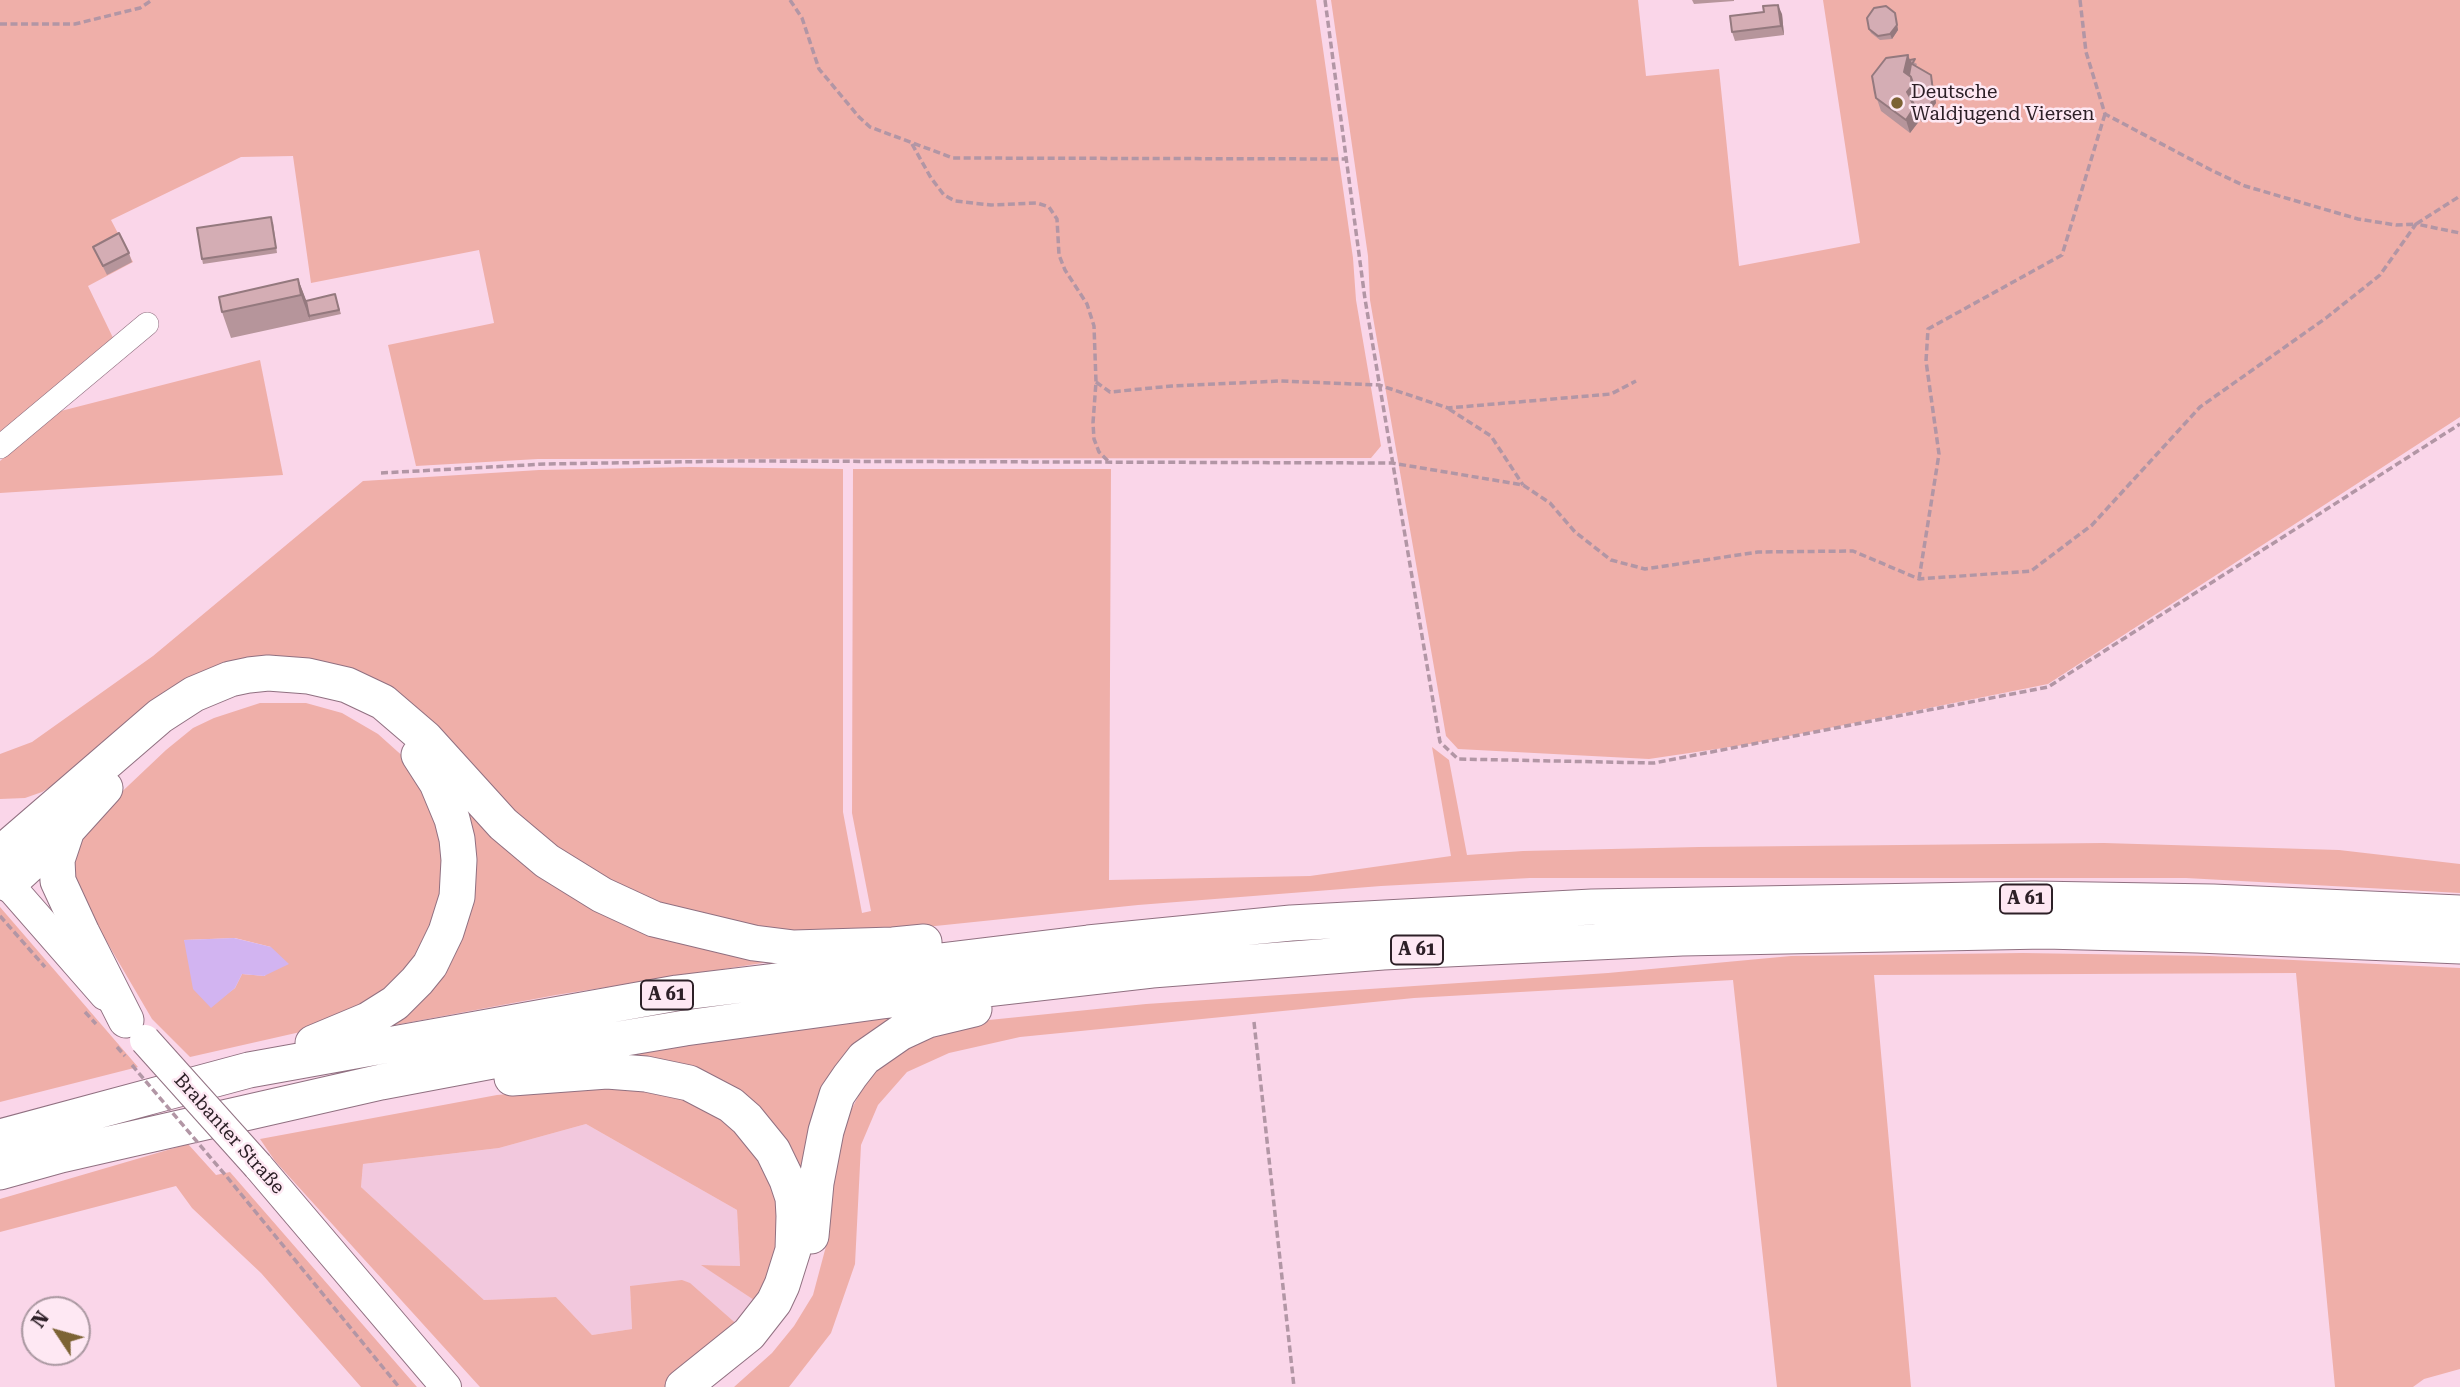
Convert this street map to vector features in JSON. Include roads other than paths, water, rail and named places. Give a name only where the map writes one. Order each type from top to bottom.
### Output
[{"type":"highway","points":[[3,871],[160,716],[194,694],[230,679],[268,673],[308,676],[348,685],[383,702],[425,738],[503,824],[547,861],[602,895],[654,919],[754,943],[794,948],[893,945],[991,936],[1088,943]]},
{"type":"highway","points":[[0,816],[58,819],[170,727],[202,707],[250,691],[267,689],[324,694],[345,701],[389,725],[405,739],[437,783],[452,819],[459,860],[457,897],[451,918],[430,965],[405,993],[380,1013],[249,1070]]},
{"type":"highway","points":[[58,819],[58,881],[129,1036]]},
{"type":"highway","name":"A 61","points":[[0,1137],[249,1070],[677,993],[1088,943],[1291,923],[1592,907],[2034,899],[2213,902],[2460,913]]},
{"type":"highway","name":"A 61","points":[[0,1172],[61,1155],[381,1082],[698,1027],[882,1001],[1152,970],[1382,952],[1696,937],[2045,932],[2199,935],[2460,946]]},
{"type":"highway","points":[[713,1387],[761,1342],[785,1312],[794,1295],[811,1239],[816,1183],[831,1112],[837,1095],[864,1058],[900,1033],[928,1020],[959,1012],[1033,1001],[1152,970]]},
{"type":"highway","points":[[381,1082],[430,1090],[494,1079],[607,1071],[646,1074],[689,1083],[730,1105],[747,1119],[773,1151],[787,1180],[793,1198],[793,1251],[782,1285],[761,1321],[734,1348],[683,1387]]},
{"type":"main road","name":"Brabanter Straße","points":[[3,871],[129,1036],[258,1166],[446,1387]]},
{"type":"street","points":[[0,447],[147,324]]},
{"type":"place","name":"Deutsche Waldjugend Viersen","points":[[1897,103]]}]
